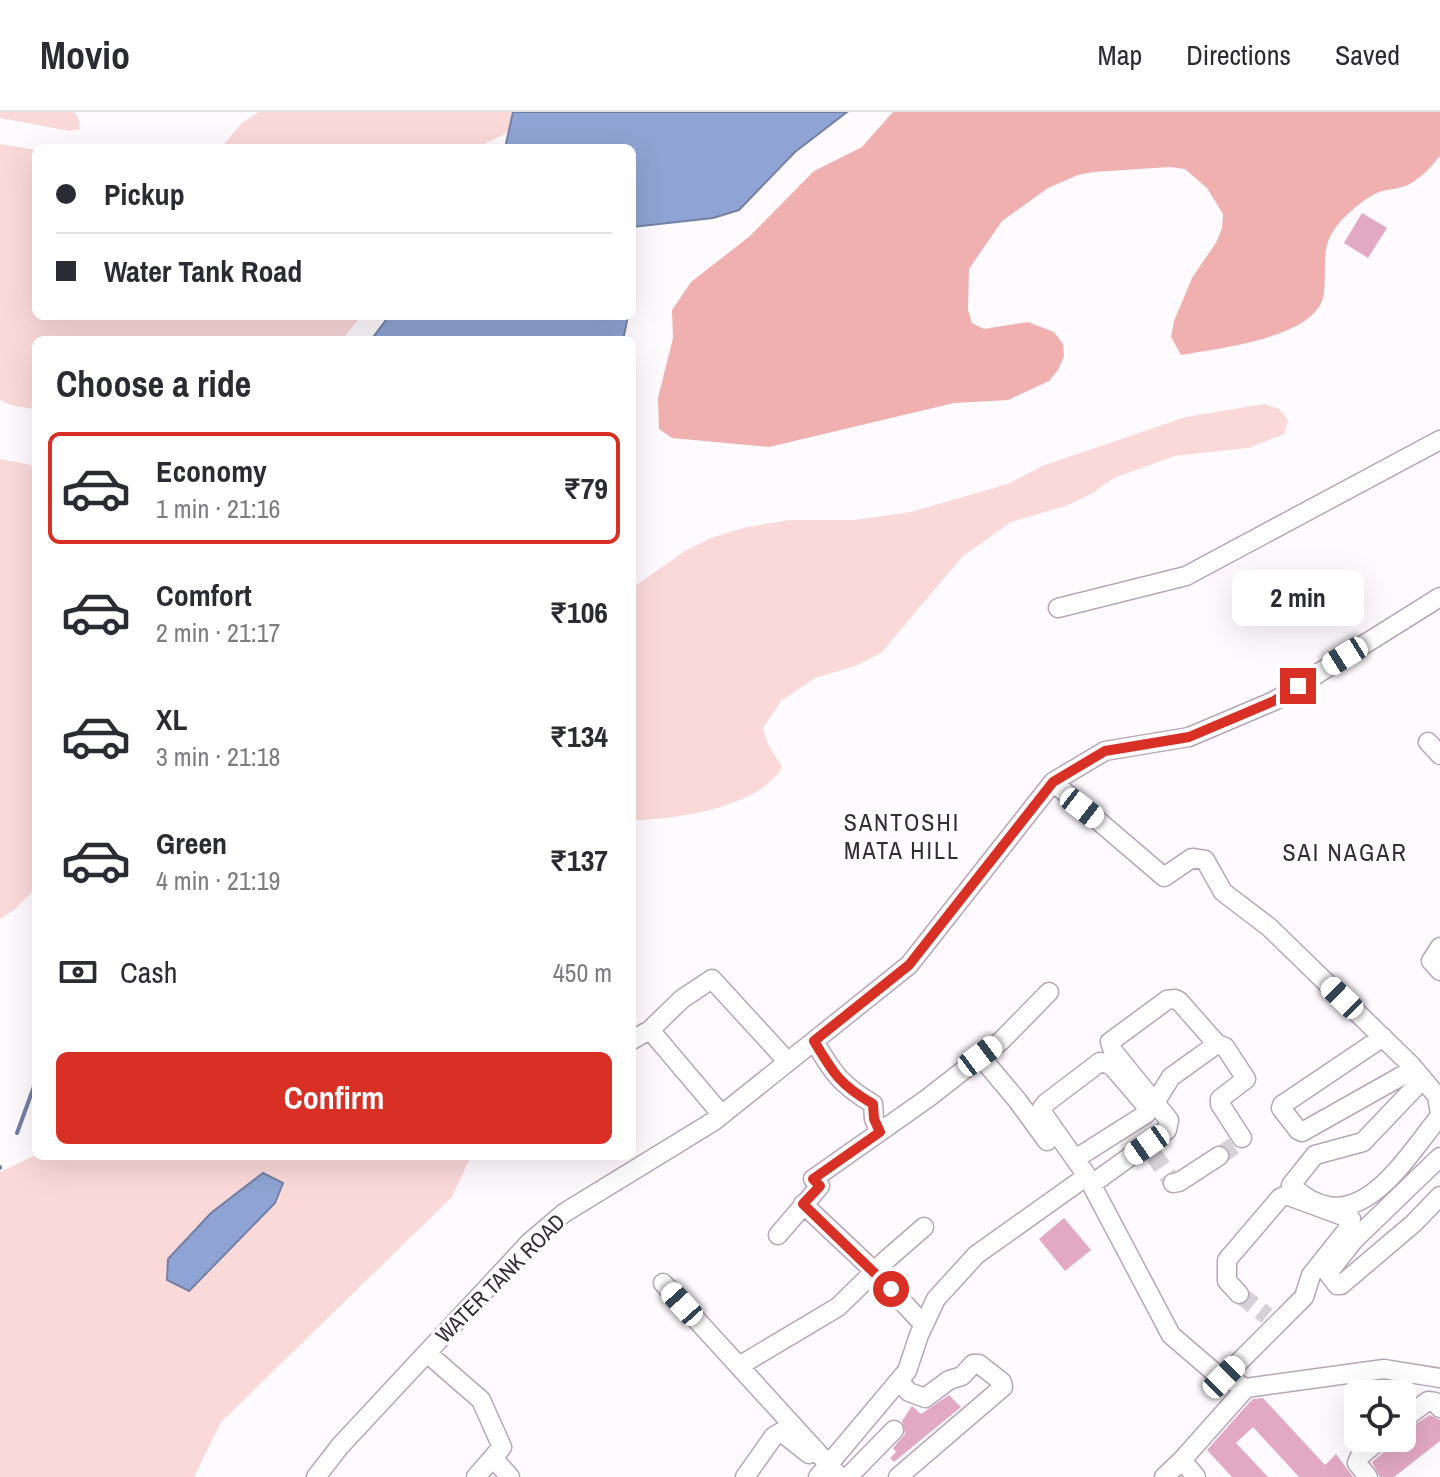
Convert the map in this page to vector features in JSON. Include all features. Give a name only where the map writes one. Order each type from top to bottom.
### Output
[{"type":"street","points":[[1058,608],[1186,576],[1440,440]]},
{"type":"street","name":"WATER TANK ROAD","points":[[316,1477],[340,1446],[530,1242],[564,1213],[722,1115],[909,965],[1053,782],[1105,751],[1189,737],[1274,701],[1440,597]]},
{"type":"street","points":[[1053,782],[1164,877],[1192,858],[1205,860],[1223,892],[1269,927],[1383,1037],[1418,1074],[1439,1104],[1383,1187],[1363,1202],[1325,1207],[1307,1200],[1291,1185],[1315,1155],[1363,1142],[1418,1074]]},
{"type":"street","points":[[1440,947],[1431,961],[1440,971]]},
{"type":"street","points":[[636,1038],[650,1030],[682,999],[712,979],[788,1062]]},
{"type":"street","points":[[778,1235],[820,1186],[813,1179],[1001,1041],[1049,992]]},
{"type":"street","points":[[829,1472],[907,1371],[936,1299],[976,1255],[1090,1180],[1150,1148],[1167,1130],[1169,1120],[1113,1051],[1110,1042],[1167,1000],[1175,999],[1217,1044],[1225,1047],[1246,1079],[1241,1086],[1220,1099],[1220,1104],[1242,1138]]},
{"type":"street","points":[[650,1030],[722,1115]]},
{"type":"street","points":[[1383,1037],[1282,1105],[1281,1108],[1298,1130],[1302,1132],[1418,1074]]},
{"type":"street","points":[[814,1041],[835,1076],[852,1092],[873,1104],[874,1119],[880,1132]]},
{"type":"street","points":[[1156,1101],[1171,1077],[1217,1044]]},
{"type":"street","points":[[980,1056],[1047,1141]]},
{"type":"street","points":[[1075,1159],[1146,1114],[1147,1107],[1105,1062],[1100,1062],[1046,1103],[1042,1108],[1044,1115],[1075,1159],[1090,1180],[1171,1335],[1214,1372],[1246,1388],[1384,1369],[1440,1378]]},
{"type":"street","points":[[1173,1183],[1219,1156]]},
{"type":"street","points":[[1440,1157],[1354,1240],[1328,1273],[1329,1277],[1341,1285],[1414,1223],[1440,1196]]},
{"type":"street","points":[[1224,1377],[1272,1320],[1304,1297],[1311,1275],[1347,1230],[1351,1219],[1286,1195],[1280,1198],[1227,1260],[1227,1281],[1239,1294]]},
{"type":"street","points":[[803,1204],[874,1271],[924,1325]]},
{"type":"street","points":[[739,1366],[838,1307],[924,1227]]},
{"type":"street","points":[[663,1283],[829,1472]]},
{"type":"street","points":[[427,1353],[481,1400],[502,1447],[476,1477]]},
{"type":"street","points":[[898,1477],[1003,1387],[1002,1382],[979,1364],[973,1364],[962,1376],[949,1380],[925,1398],[909,1392],[899,1381]]},
{"type":"street","points":[[1164,1477],[1246,1388]]},
{"type":"street","points":[[911,1477],[1001,1398]]},
{"type":"street","points":[[1416,1410],[1428,1401],[1435,1402],[1440,1408]]},
{"type":"street","points":[[848,1477],[894,1430]]},
{"type":"street","points":[[745,1477],[774,1436],[781,1432],[829,1472]]},
{"type":"street","points":[[1365,1452],[1357,1463],[1368,1477]]},
{"type":"street","points":[[493,1458],[510,1477]]},
{"type":"street","points":[[1182,1460],[1196,1477]]},
{"type":"shaded area","points":[[0,112],[73,112],[78,116],[80,129],[70,131],[0,118]]},
{"type":"shaded area","points":[[259,112],[532,112],[503,135],[484,144],[224,144],[242,123]]},
{"type":"shaded area","points":[[893,112],[1440,112],[1440,156],[1413,182],[1374,195],[1344,218],[1333,231],[1326,247],[1324,292],[1318,308],[1305,320],[1265,338],[1181,355],[1171,337],[1174,321],[1192,278],[1217,241],[1223,214],[1207,188],[1185,169],[1170,167],[1093,172],[1048,188],[1002,221],[969,269],[968,310],[972,323],[984,329],[1028,322],[1054,332],[1063,344],[1064,356],[1049,381],[1008,400],[954,403],[769,447],[672,438],[659,429],[658,398],[673,338],[672,310],[691,282],[750,236],[814,171],[862,147]]},
{"type":"shaded area","points":[[0,144],[32,149],[32,320],[358,320],[345,336],[32,336],[32,408],[0,400]]},
{"type":"shaded area","points":[[1264,404],[1279,409],[1288,420],[1284,434],[1248,448],[1174,456],[1114,478],[1091,494],[1065,506],[1011,522],[962,557],[881,653],[855,666],[815,678],[781,701],[763,728],[767,742],[782,767],[771,781],[756,792],[715,808],[692,814],[636,820],[636,585],[685,551],[711,538],[743,528],[790,520],[854,520],[911,512],[1008,484],[1042,466],[1186,417]]},
{"type":"shaded area","points":[[0,459],[32,465],[32,892],[0,919]]},
{"type":"shaded area","points":[[32,1157],[32,1160],[469,1160],[452,1197],[221,1422],[194,1477],[0,1477],[0,1172]]},
{"type":"water","points":[[513,112],[847,112],[795,152],[739,210],[713,218],[636,227],[636,144],[506,144]]},
{"type":"water","points":[[386,320],[627,320],[624,336],[374,336]]},
{"type":"water","points":[[263,1173],[283,1183],[275,1203],[189,1291],[167,1280],[168,1259],[211,1213]]},
{"type":"building","points":[[1362,213],[1387,228],[1368,258],[1344,243]]},
{"type":"building","points":[[1064,1218],[1091,1250],[1065,1271],[1039,1239]]},
{"type":"building","points":[[949,1395],[961,1407],[894,1462],[890,1458],[896,1452],[893,1448],[905,1434],[902,1421],[912,1406],[921,1414]]},
{"type":"building","points":[[1263,1398],[1325,1465],[1336,1454],[1353,1477],[1299,1477],[1253,1427],[1236,1443],[1268,1477],[1232,1477],[1207,1450],[1253,1399]]},
{"type":"building","points":[[1430,1415],[1440,1420],[1440,1441],[1394,1477],[1380,1477],[1372,1462],[1384,1452],[1416,1452],[1416,1424]]},
{"type":"waterway","points":[[17,1133],[32,1092]]},
{"type":"tunnel","points":[[1219,1156],[1242,1138]]},
{"type":"tunnel","points":[[1152,1152],[1173,1183]]},
{"type":"tunnel","points":[[1239,1294],[1267,1316]]},
{"type":"district","name":"SANTOSHI MATA HILL","points":[[902,836]]},
{"type":"district","name":"SAI NAGAR","points":[[1345,852]]},
{"type":"route","points":[[891,1289],[803,1204],[820,1186],[813,1179],[880,1132],[874,1119],[873,1104],[852,1092],[835,1076],[814,1041],[909,965],[1053,782],[1105,751],[1189,737],[1274,701],[1298,686]]}]
